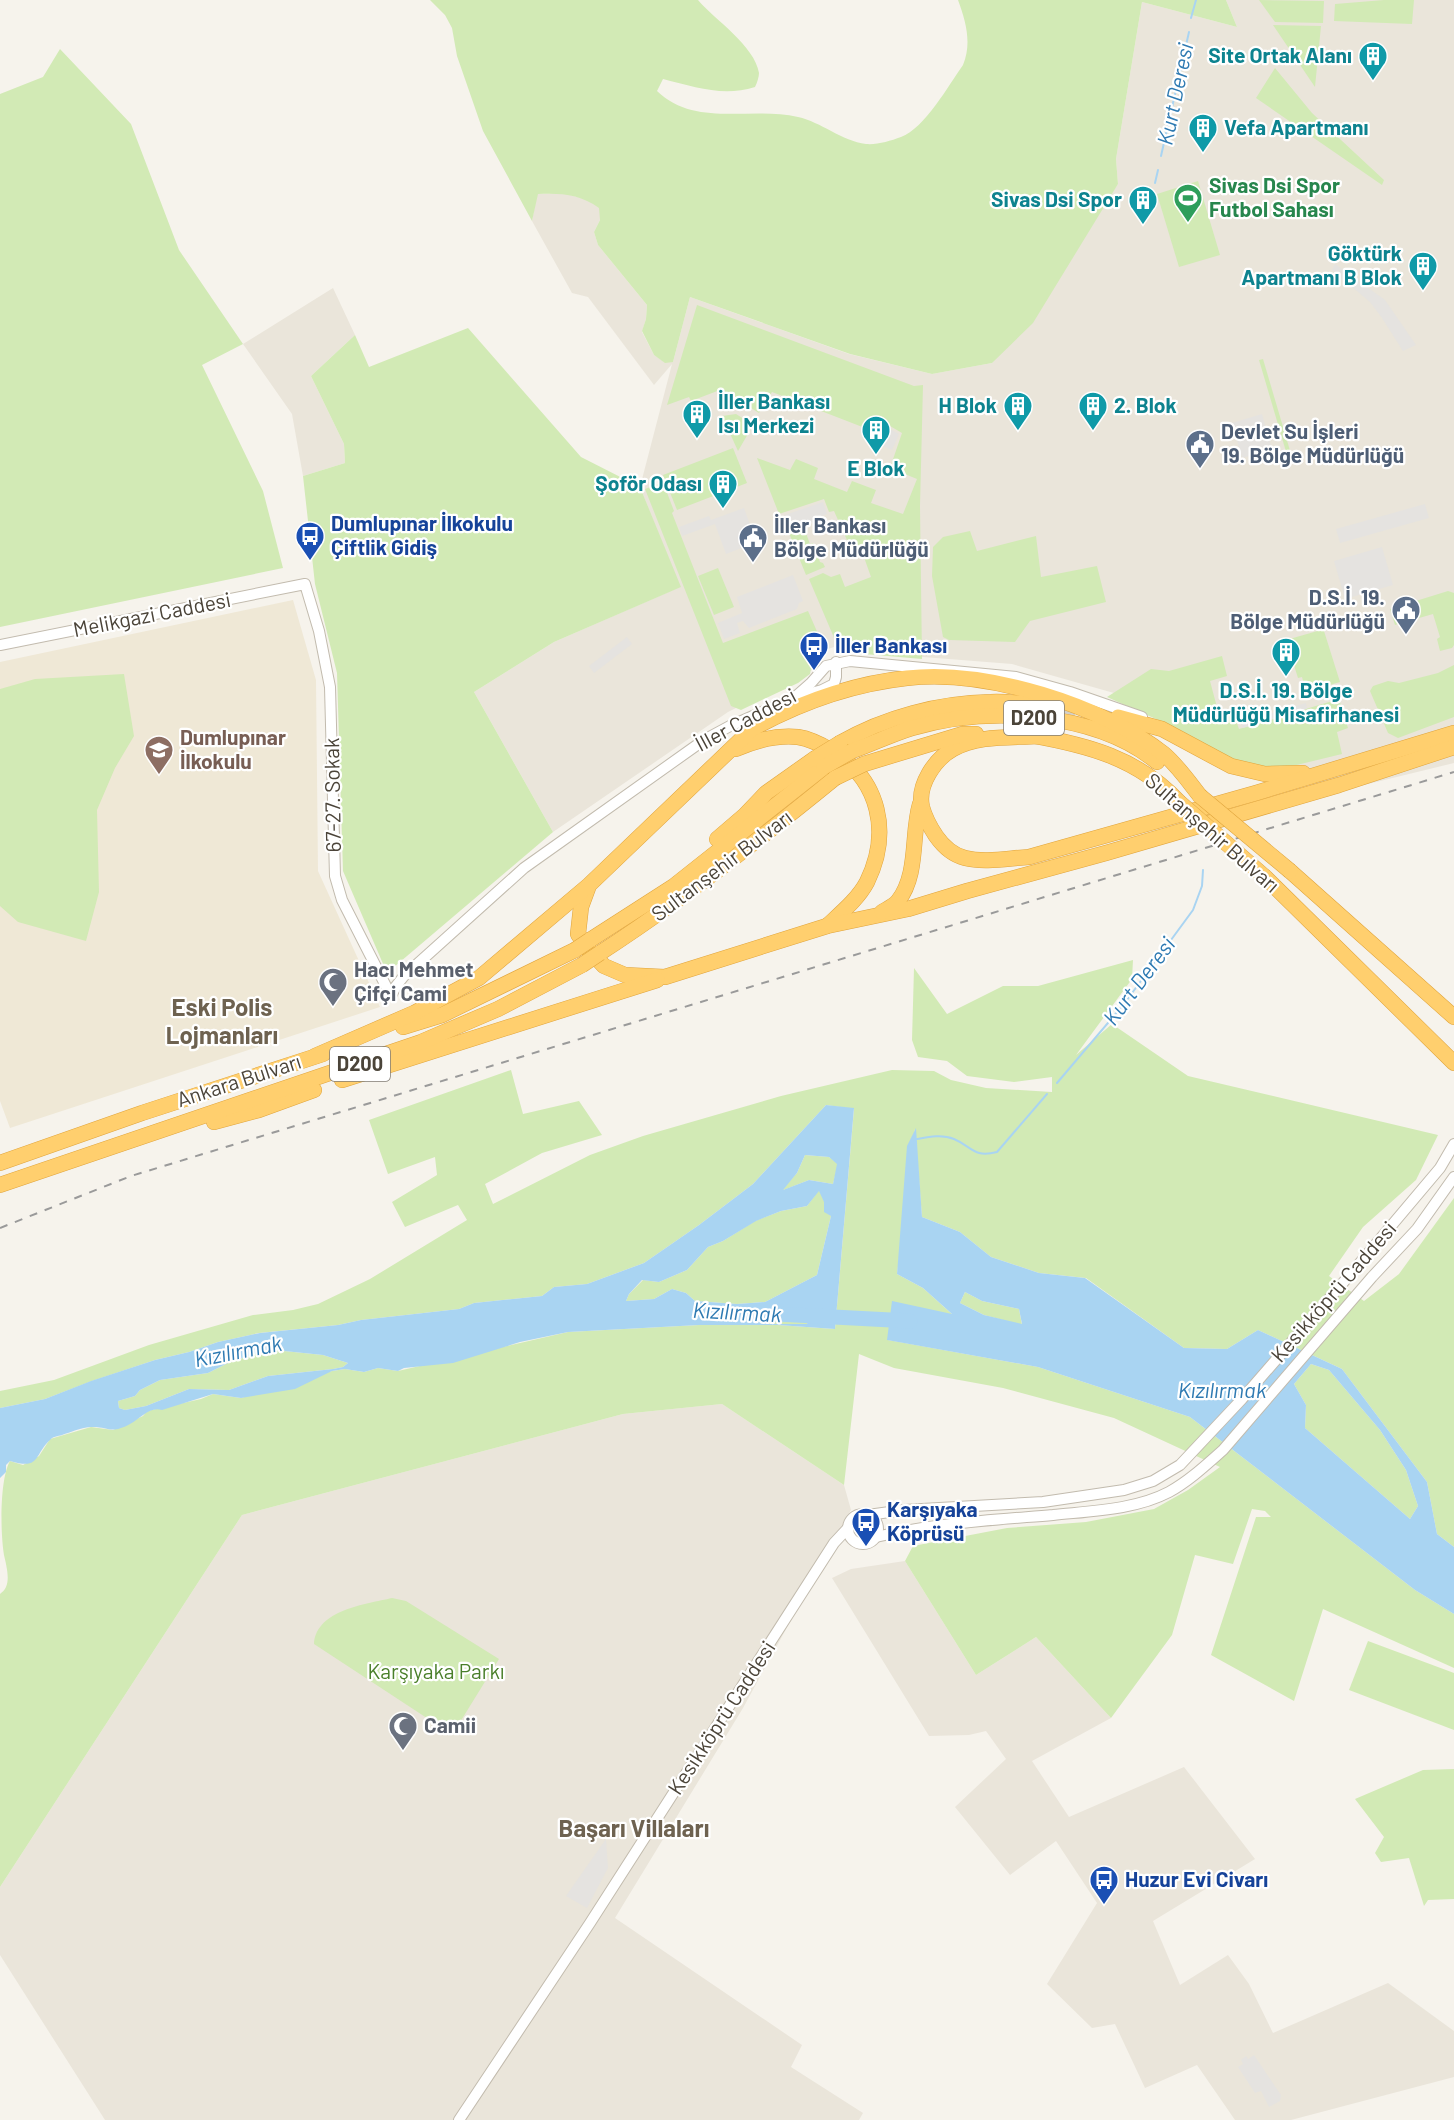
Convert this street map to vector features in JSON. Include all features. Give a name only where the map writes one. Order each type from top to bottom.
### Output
[{"type":"highway","points":[[315,1056],[414,1013],[478,978],[590,885],[752,729],[820,697],[867,684],[909,677],[968,678],[1005,684],[1076,706],[1113,723],[1165,755],[1200,796]]},
{"type":"highway","points":[[825,768],[862,731],[887,721],[947,706],[992,701],[1038,705]]},
{"type":"highway","points":[[1118,717],[1162,729],[1231,766],[1265,774],[1336,778],[1454,733]]},
{"type":"highway","name":"Sultanşehir Bulvarı","points":[[846,747],[912,728],[960,718],[1050,718],[1092,729],[1123,741],[1154,759],[1290,871],[1454,1017]]},
{"type":"highway","name":"Sultanşehir Bulvarı","points":[[582,965],[595,947],[745,815],[766,793],[825,768],[864,764],[963,734],[1022,733],[1104,752],[1128,762],[1169,791],[1265,877],[1454,1063]]},
{"type":"highway","points":[[1039,736],[974,741],[953,749],[937,760],[925,782],[922,805],[929,825],[944,846],[964,858],[993,860],[1029,857],[1454,747]]},
{"type":"highway","points":[[730,751],[774,737],[800,737],[821,744],[849,761],[866,782],[875,802],[880,824],[878,853],[866,884],[847,908],[827,926]]},
{"type":"highway","name":"Sultanşehir Bulvarı","points":[[575,950],[595,947],[654,918],[741,855],[825,768]]},
{"type":"highway","name":"Ankara Bulvarı","points":[[129,1142],[259,1110],[326,1085],[827,926],[908,909],[1106,853],[1336,778]]},
{"type":"highway","points":[[874,916],[897,902],[905,886],[912,863],[918,810],[924,788]]},
{"type":"highway","points":[[590,885],[581,907],[578,934],[588,949],[604,966],[625,975],[665,977]]},
{"type":"highway","name":"Ankara Bulvarı","points":[[0,1163],[142,1113],[442,1015],[575,950]]},
{"type":"highway","name":"Ankara Bulvarı","points":[[0,1185],[421,1042],[498,1009],[582,965]]},
{"type":"street","name":"Melikgazi Caddesi","points":[[0,645],[305,584]]},
{"type":"street","name":"67-27. Sokak","points":[[305,584],[319,631],[330,687],[335,876],[342,900],[391,996]]},
{"type":"street","points":[[794,698],[834,684],[836,662],[864,661],[894,666],[1016,677],[1120,709],[1169,728],[1215,753],[1231,766]]},
{"type":"street","name":"İller Caddesi","points":[[391,996],[394,988],[404,976],[524,868],[704,740],[794,698],[826,666],[836,662]]},
{"type":"street","name":"Kesikköprü Caddesi","points":[[868,1515],[904,1510],[1043,1502],[1124,1490],[1153,1481],[1180,1465],[1242,1399],[1354,1270],[1440,1168],[1454,1144]]},
{"type":"street","name":"Kesikköprü Caddesi","points":[[876,1536],[915,1528],[1091,1511],[1131,1504],[1168,1492],[1197,1474],[1223,1450],[1372,1277],[1417,1229],[1454,1177]]},
{"type":"street","points":[[868,1515],[877,1522],[878,1530],[876,1536],[869,1542],[859,1543],[852,1539],[848,1528],[849,1522],[854,1516],[868,1515]]},
{"type":"street","name":"Kesikköprü Caddesi","points":[[459,2120],[590,1923],[830,1550],[848,1528]]},
{"type":"shaded area","points":[[1226,0],[1454,0],[1454,763],[1327,794],[1293,774],[1128,697],[1012,664],[847,651],[840,645],[825,650],[816,668],[728,712],[553,832],[474,692],[554,642],[680,587],[640,487],[672,364],[654,385],[588,297],[572,293],[532,221],[537,194],[563,193],[589,200],[600,208],[600,220],[594,232],[598,245],[647,305],[642,332],[654,355],[665,362],[673,362],[690,297],[849,354],[932,374],[992,363],[1118,184],[1116,159],[1142,2],[1237,27]]},
{"type":"shaded area","points":[[1335,264],[1385,300],[1416,345],[1403,351],[1370,302],[1332,270]]},
{"type":"shaded area","points":[[333,288],[355,335],[311,376],[344,444],[345,463],[303,476],[292,414],[243,344]]},
{"type":"shaded area","points":[[1262,414],[1272,449],[1242,458],[1232,423]]},
{"type":"shaded area","points":[[877,422],[899,434],[892,450],[864,438],[867,431]]},
{"type":"shaded area","points":[[823,502],[827,514],[817,518],[818,521],[786,532],[783,522],[786,521],[785,515]]},
{"type":"shaded area","points":[[1425,504],[1429,518],[1340,543],[1336,529]]},
{"type":"shaded area","points":[[744,508],[753,533],[764,529],[767,538],[726,554],[715,524],[682,536],[679,527],[709,516],[711,520]]},
{"type":"shaded area","points":[[1382,547],[1393,585],[1345,599],[1334,561]]},
{"type":"shaded area","points":[[793,575],[803,601],[799,603],[797,609],[749,628],[743,621],[737,623],[740,633],[724,639],[718,623],[742,613],[737,597]]},
{"type":"shaded area","name":"Dumlupınar İlkokulu","points":[[293,600],[316,680],[318,871],[380,1007],[10,1128],[0,1101],[0,662]]},
{"type":"shaded area","points":[[627,637],[632,644],[594,673],[589,666]]},
{"type":"shaded area","points":[[1306,703],[1307,709],[1243,728],[1241,722]]},
{"type":"shaded area","points":[[722,1404],[844,1485],[851,1510],[743,1708],[615,1918],[802,2045],[791,2067],[863,2113],[859,2120],[105,2120],[0,1955],[0,1887],[242,1515],[623,1414]]},
{"type":"shaded area","points":[[905,1561],[976,1675],[1036,1637],[1111,1718],[1032,1761],[1069,1817],[1184,1767],[1255,1859],[1153,1921],[1180,1985],[1228,1955],[1249,1984],[1273,2033],[1388,1983],[1454,2031],[1454,2077],[1291,2120],[1235,2120],[1197,2065],[1145,2088],[1115,2024],[1092,2028],[1047,1984],[1097,1903],[1056,1841],[1010,1875],[955,1807],[1006,1759],[986,1731],[969,1735],[929,1736],[832,1578],[851,1569]]},
{"type":"shaded area","points":[[606,1839],[608,1868],[587,1908],[566,1896]]},
{"type":"shaded area","points":[[1254,2055],[1281,2095],[1280,2101],[1269,2107],[1261,2091],[1255,2093],[1238,2067],[1243,2064],[1241,2060],[1246,2056],[1248,2059]]},
{"type":"green space","points":[[430,0],[698,0],[750,53],[759,73],[756,85],[743,90],[720,91],[663,79],[657,91],[672,102],[688,109],[706,113],[780,114],[798,117],[848,139],[866,144],[901,137],[919,125],[963,65],[967,49],[967,32],[958,0],[1226,0],[1237,27],[1142,2],[1116,159],[1118,184],[1033,323],[992,363],[932,374],[850,354],[690,297],[673,362],[665,363],[654,355],[642,331],[647,305],[598,245],[594,232],[600,220],[599,208],[570,195],[538,194],[532,221],[483,131],[457,56],[452,28],[445,15]]},
{"type":"green space","points":[[1259,0],[1324,1],[1323,23],[1275,22]]},
{"type":"green space","points":[[1414,0],[1412,24],[1334,21],[1335,4]]},
{"type":"green space","points":[[1273,25],[1321,26],[1315,87]]},
{"type":"green space","points":[[60,49],[131,124],[179,250],[243,344],[202,365],[263,491],[283,568],[0,627],[0,94],[43,77]]},
{"type":"green space","points":[[1275,68],[1312,113],[1384,180],[1382,185],[1256,98]]},
{"type":"green space","name":"Sivas Dsi Spor Futbol Sahası","points":[[1198,181],[1220,255],[1179,267],[1157,194]]},
{"type":"green space","points":[[697,305],[914,386],[923,385],[920,506],[922,659],[841,652],[841,641],[835,640],[809,579],[823,573],[831,577],[840,574],[845,587],[871,577],[860,546],[851,549],[834,511],[829,512],[824,499],[779,514],[757,458],[790,470],[796,459],[818,468],[814,479],[847,492],[852,481],[876,490],[871,503],[903,514],[917,479],[890,468],[902,433],[878,419],[865,428],[772,392],[759,413],[740,401],[724,401],[720,390],[691,401],[689,397],[667,405]]},
{"type":"green space","points":[[468,328],[581,457],[640,487],[681,587],[554,642],[474,692],[553,832],[387,973],[343,871],[337,673],[315,584],[303,476],[345,463],[344,444],[311,376],[355,335],[369,367]]},
{"type":"green space","points":[[1263,359],[1291,454],[1287,455],[1259,360]]},
{"type":"green space","points":[[736,414],[750,423],[752,427],[738,451],[722,416]]},
{"type":"green space","points":[[733,448],[747,483],[677,510],[663,475]]},
{"type":"green space","points":[[663,482],[674,511],[672,513],[723,643],[808,611],[823,645],[820,654],[813,658],[810,674],[798,683],[741,710],[731,706],[645,489]]},
{"type":"green space","points":[[804,528],[810,544],[813,543],[820,562],[825,567],[806,575],[789,533]]},
{"type":"green space","points":[[970,531],[977,551],[1036,536],[1041,577],[1097,566],[1106,602],[1030,621],[1015,642],[949,640],[943,637],[932,576],[933,547],[943,537]]},
{"type":"green space","points":[[718,568],[734,607],[714,615],[698,576]]},
{"type":"green space","points":[[1448,591],[1454,593],[1454,645],[1452,648],[1440,651],[1437,639],[1440,637],[1433,614],[1395,625],[1390,609]]},
{"type":"green space","points":[[1324,631],[1340,682],[1306,692],[1302,677],[1298,678],[1286,640]]},
{"type":"green space","points":[[1222,656],[1227,676],[1210,681],[1218,711],[1223,709],[1226,717],[1234,715],[1239,729],[1339,699],[1348,728],[1337,732],[1342,754],[1276,770],[1235,760],[1178,729],[1107,697],[1151,669],[1169,671]]},
{"type":"green space","points":[[1454,665],[1454,717],[1398,738],[1388,733],[1370,691],[1373,686],[1388,681],[1399,683],[1438,673]]},
{"type":"green space","points":[[124,674],[134,736],[115,768],[97,810],[99,892],[86,941],[18,922],[0,906],[0,689],[35,679]]},
{"type":"green space","points":[[1133,960],[1132,979],[1076,1055],[1112,1024],[1188,1076],[1438,1135],[1416,1180],[1363,1227],[1329,1276],[1364,1301],[1399,1274],[1454,1198],[1454,1547],[1437,1534],[1427,1482],[1342,1369],[1258,1330],[1227,1349],[1184,1348],[1086,1278],[1039,1273],[991,1257],[960,1232],[922,1217],[915,1129],[897,1274],[923,1288],[953,1315],[888,1340],[1038,1367],[1190,1417],[1415,1590],[1454,1614],[1454,1668],[1323,1609],[1294,1701],[1211,1655],[1256,1517],[1271,1517],[1265,1511],[1252,1509],[1233,1564],[1195,1555],[1172,1635],[1111,1718],[1036,1637],[976,1675],[905,1561],[913,1546],[1007,1528],[1086,1522],[1154,1509],[1188,1490],[1220,1467],[1114,1418],[1003,1388],[894,1368],[859,1354],[844,1485],[722,1404],[623,1414],[242,1515],[0,1887],[0,1594],[6,1588],[8,1579],[3,1544],[2,1505],[4,1479],[10,1461],[23,1465],[39,1456],[50,1439],[91,1427],[113,1430],[143,1416],[147,1411],[201,1399],[213,1394],[241,1398],[345,1369],[364,1372],[378,1368],[398,1371],[568,1332],[699,1325],[775,1325],[762,1322],[759,1311],[794,1308],[810,1313],[807,1324],[778,1325],[835,1329],[854,1109],[826,1105],[753,1184],[699,1225],[644,1263],[587,1284],[554,1287],[542,1296],[474,1303],[459,1309],[259,1333],[155,1360],[45,1399],[0,1408],[0,1391],[54,1380],[149,1345],[253,1315],[318,1304],[370,1279],[467,1220],[458,1205],[405,1227],[392,1202],[437,1175],[435,1157],[388,1174],[369,1120],[511,1070],[523,1114],[579,1101],[602,1135],[542,1153],[485,1184],[493,1204],[590,1155],[643,1136],[781,1096],[892,1070],[934,1071],[951,1080],[986,1088],[1052,1092],[1052,1077],[1014,1082],[967,1076],[947,1061],[918,1057],[912,1040],[914,968],[947,1014],[1003,986],[1038,986]]},
{"type":"green space","points":[[805,1155],[829,1157],[838,1164],[833,1184],[809,1180],[781,1191],[797,1173]]},
{"type":"green space","points":[[819,1190],[831,1216],[817,1275],[765,1302],[737,1304],[695,1301],[686,1293],[672,1289],[654,1299],[626,1301],[629,1294],[643,1280],[659,1282],[687,1270],[708,1247],[723,1241],[755,1221],[781,1211],[807,1206]]},
{"type":"green space","points":[[965,1292],[982,1301],[1019,1309],[1022,1325],[984,1315],[960,1303]]},
{"type":"green space","points":[[278,1349],[323,1355],[348,1363],[343,1367],[333,1369],[268,1376],[229,1390],[189,1389],[146,1406],[125,1410],[119,1408],[118,1401],[135,1396],[140,1390],[160,1380],[208,1373],[230,1362]]},
{"type":"green space","points":[[1311,1364],[1329,1370],[1380,1430],[1406,1470],[1418,1506],[1410,1519],[1305,1428],[1306,1405],[1294,1384]]},
{"type":"green space","name":"Karşıyaka Parkı","points":[[392,1598],[406,1601],[499,1659],[457,1727],[439,1726],[314,1644],[323,1623],[333,1616],[356,1606]]},
{"type":"green space","points":[[1368,1641],[1454,1673],[1454,1730],[1349,1690]]},
{"type":"green space","points":[[1454,1769],[1454,1899],[1428,1900],[1424,1906],[1409,1858],[1381,1862],[1375,1853],[1384,1837],[1355,1799],[1423,1770]]},
{"type":"water","name":"Kızılırmak","points":[[826,1105],[854,1108],[835,1329],[778,1325],[699,1325],[568,1332],[520,1342],[453,1363],[404,1368],[398,1371],[378,1368],[364,1372],[345,1369],[332,1371],[295,1389],[241,1398],[213,1394],[162,1410],[150,1411],[118,1429],[90,1427],[79,1429],[51,1439],[32,1463],[10,1461],[6,1465],[6,1472],[0,1478],[0,1408],[45,1399],[155,1360],[260,1333],[459,1309],[474,1303],[542,1296],[554,1287],[587,1284],[644,1263],[753,1184]],"holes":[[[805,1155],[829,1157],[837,1164],[833,1184],[809,1180],[783,1190],[797,1173]],[[819,1191],[824,1202],[824,1212],[831,1216],[817,1275],[765,1302],[737,1304],[695,1301],[686,1293],[672,1289],[654,1299],[626,1301],[629,1294],[642,1280],[659,1282],[687,1270],[708,1247],[723,1241],[756,1221],[781,1211],[807,1206]],[[794,1308],[810,1313],[807,1324],[768,1324],[769,1320],[761,1322],[759,1311]],[[278,1349],[323,1355],[348,1363],[343,1367],[333,1369],[268,1376],[229,1390],[189,1389],[146,1406],[125,1410],[119,1408],[118,1401],[135,1396],[140,1390],[160,1380],[208,1373],[230,1362]]]},
{"type":"water","name":"Kızılırmak","points":[[916,1128],[922,1217],[960,1232],[991,1257],[1039,1273],[1085,1278],[1184,1348],[1227,1349],[1258,1330],[1342,1369],[1427,1482],[1437,1534],[1454,1547],[1454,1614],[1415,1590],[1190,1417],[1038,1367],[887,1340],[892,1301],[952,1314],[923,1288],[897,1274],[907,1146]],"holes":[[[965,1292],[982,1301],[1019,1309],[1022,1324],[984,1315],[960,1303]],[[1311,1364],[1329,1370],[1380,1430],[1406,1470],[1418,1506],[1410,1519],[1305,1428],[1306,1405],[1294,1384]]]},
{"type":"waterway","name":"Kurt Deresi","points":[[1191,18],[1196,0]]},
{"type":"waterway","name":"Kurt Deresi","points":[[1161,156],[1189,32]]},
{"type":"waterway","name":"Kurt Deresi","points":[[1155,183],[1158,170]]},
{"type":"waterway","name":"Kurt Deresi","points":[[1057,1083],[1124,1004],[1193,910],[1202,886],[1203,870]]},
{"type":"waterway","name":"Kurt Deresi","points":[[917,1139],[945,1137],[954,1139],[978,1153],[997,1152],[1047,1094]]},
{"type":"waterway","name":"Kızılırmak","points":[[739,1312],[910,1321]]},
{"type":"tunnel","points":[[1038,705],[1077,711]]},
{"type":"railway","points":[[0,1228],[131,1176],[1454,772]]},
{"type":"place","name":"Site Ortak Alanı","points":[[1373,82]]},
{"type":"place","name":"Vefa Apartmanı","points":[[1203,154]]},
{"type":"place","name":"Sivas Dsi Spor Futbol Sahası","points":[[1188,224]]},
{"type":"place","name":"Sivas Dsi Spor","points":[[1143,226]]},
{"type":"place","name":"Göktürk Apartmanı B Blok","points":[[1423,292]]},
{"type":"place","name":"H Blok","points":[[1018,432]]},
{"type":"place","name":"2. Blok","points":[[1093,432]]},
{"type":"place","name":"İller Bankası Isı Merkezi","points":[[697,440]]},
{"type":"place","name":"E Blok","points":[[876,456]]},
{"type":"place","name":"Devlet Su İşleri 19. Bölge Müdürlüğü","points":[[1200,470]]},
{"type":"place","name":"Şoför Odası","points":[[723,510]]},
{"type":"place","name":"Dumlupınar İlkokulu Çiftlik Gidiş","points":[[310,562]]},
{"type":"place","name":"İller Bankası Bölge Müdürlüğü","points":[[753,564]]},
{"type":"place","name":"D.S.İ. 19. Bölge Müdürlüğü","points":[[1406,636]]},
{"type":"place","name":"İller Bankası","points":[[814,672]]},
{"type":"place","name":"D.S.İ. 19. Bölge Müdürlüğü Misafirhanesi","points":[[1286,678]]},
{"type":"place","name":"Dumlupınar İlkokulu","points":[[159,776]]},
{"type":"place","name":"Hacı Mehmet Çifçi Cami","points":[[333,1008]]},
{"type":"place","name":"Karşıyaka Köprüsü","points":[[866,1548]]},
{"type":"place","name":"Camii","points":[[403,1752]]},
{"type":"place","name":"Huzur Evi Civarı","points":[[1104,1906]]},
{"type":"district","name":"Eski Polis Lojmanları","points":[[222,1022]]},
{"type":"district","name":"Başarı Villaları","points":[[634,1829]]}]
